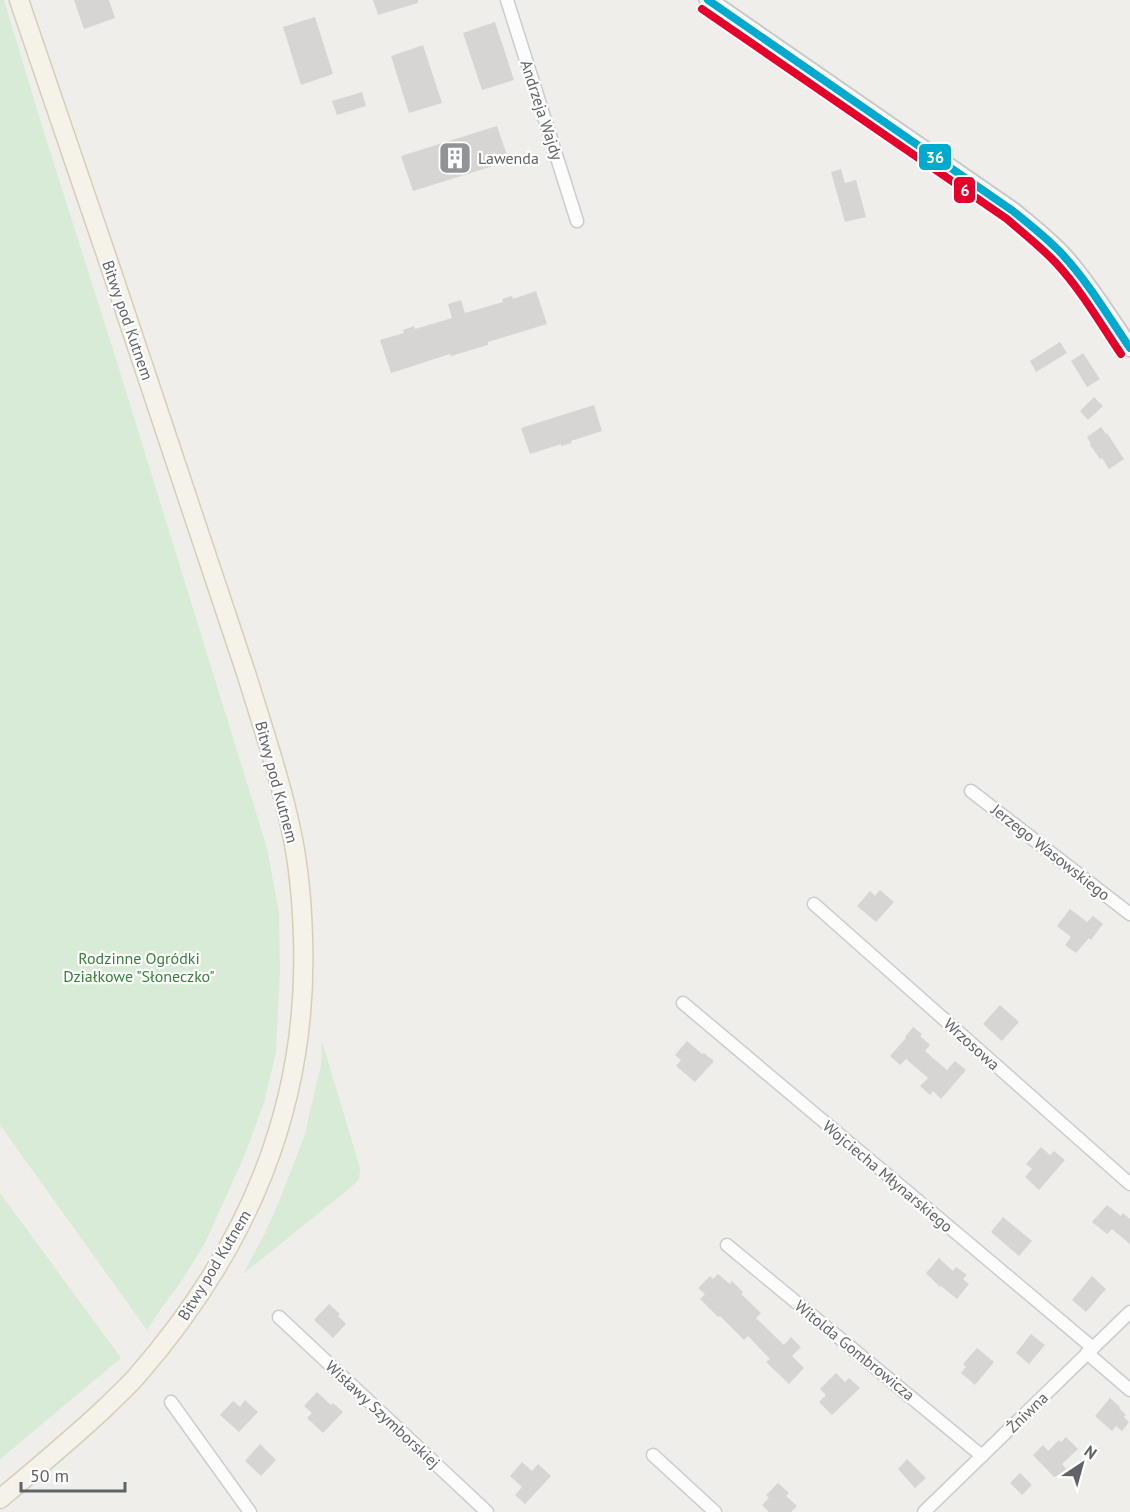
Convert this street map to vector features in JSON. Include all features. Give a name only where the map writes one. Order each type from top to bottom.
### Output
[{"type":"main road","name":"Bitwy pod Kutnem","points":[[0,1499],[78,1434],[134,1379],[172,1335],[206,1285],[229,1245],[253,1200],[267,1166],[290,1093],[302,1009],[304,960],[298,876],[292,835],[267,740],[19,0]]},
{"type":"street","name":"Andrzeja Wajdy","points":[[507,0],[577,221]]},
{"type":"street","points":[[708,0],[1013,211],[1068,261],[1130,348]]},
{"type":"street","name":"Jerzego Wasowskiego","points":[[971,790],[1130,915]]},
{"type":"street","name":"Wrzosowa","points":[[814,904],[1130,1184]]},
{"type":"street","name":"Wojciecha Młynarskiego","points":[[682,1003],[1090,1351],[1130,1390]]},
{"type":"street","name":"Witolda Gombrowicza","points":[[727,1245],[982,1456]]},
{"type":"street","name":"Żniwna","points":[[924,1512],[1130,1312]]},
{"type":"street","name":"Wisławy Szymborskiej","points":[[279,1317],[487,1512]]},
{"type":"street","points":[[171,1402],[250,1512]]},
{"type":"street","points":[[653,1455],[715,1512]]},
{"type":"green space","name":"Rodzinne Ogródki Działkowe \"Słoneczko\"","points":[[0,0],[4,0],[267,848],[279,913],[280,969],[276,1052],[264,1103],[243,1159],[204,1245],[147,1330],[0,1125]]},
{"type":"green space","points":[[322,1041],[360,1168],[359,1179],[243,1274],[278,1204],[304,1137],[321,1065]]},
{"type":"green space","points":[[0,1193],[121,1358],[0,1459]]},
{"type":"building","points":[[74,0],[109,0],[115,18],[84,29]]},
{"type":"building","points":[[373,0],[418,0],[418,3],[378,15]]},
{"type":"building","points":[[315,17],[333,74],[301,85],[283,27]]},
{"type":"building","points":[[495,22],[514,80],[482,90],[463,33]]},
{"type":"building","points":[[423,45],[442,103],[409,113],[391,56]]},
{"type":"building","points":[[362,92],[366,106],[337,115],[332,101]]},
{"type":"building","name":"Lawenda","points":[[497,126],[509,161],[413,191],[401,156]]},
{"type":"building","points":[[841,169],[845,183],[856,180],[866,217],[845,222],[831,172]]},
{"type":"building","points":[[536,291],[547,324],[488,342],[488,345],[451,356],[450,354],[391,373],[380,340],[404,333],[403,330],[414,326],[415,329],[452,318],[448,304],[461,300],[465,313],[503,302],[502,299],[512,296],[513,299]]},
{"type":"building","points":[[1060,342],[1067,353],[1036,372],[1030,361]]},
{"type":"building","points":[[1083,353],[1100,379],[1087,387],[1071,361]]},
{"type":"building","points":[[1094,397],[1103,406],[1088,420],[1080,411]]},
{"type":"building","points":[[594,405],[602,431],[571,441],[572,443],[561,446],[561,444],[530,454],[521,428]]},
{"type":"building","points":[[1101,427],[1124,459],[1109,469],[1090,445],[1087,437]]},
{"type":"building","points":[[880,890],[894,902],[876,922],[857,906],[870,891],[875,896]]},
{"type":"building","points":[[1070,909],[1087,922],[1093,916],[1103,924],[1091,940],[1089,938],[1076,953],[1065,945],[1071,937],[1057,926]]},
{"type":"building","points":[[1000,1005],[1019,1022],[1002,1041],[983,1024]]},
{"type":"building","points":[[913,1027],[930,1045],[925,1051],[947,1070],[955,1061],[966,1070],[941,1099],[933,1091],[930,1095],[920,1086],[928,1078],[906,1059],[900,1065],[890,1056]]},
{"type":"building","points":[[687,1041],[714,1061],[695,1082],[676,1066],[681,1060],[675,1055]]},
{"type":"building","points":[[1041,1147],[1050,1155],[1054,1151],[1065,1160],[1039,1190],[1025,1177],[1032,1169],[1026,1164]]},
{"type":"building","points":[[1107,1205],[1121,1216],[1123,1213],[1130,1219],[1130,1244],[1112,1229],[1107,1234],[1092,1222]]},
{"type":"building","points":[[1003,1217],[1032,1241],[1019,1256],[991,1232]]},
{"type":"building","points":[[939,1258],[953,1271],[956,1267],[967,1275],[963,1279],[969,1284],[957,1299],[926,1273]]},
{"type":"building","points":[[718,1274],[730,1284],[732,1281],[743,1292],[741,1294],[761,1313],[756,1318],[784,1345],[791,1337],[801,1347],[792,1356],[804,1368],[789,1384],[766,1362],[770,1359],[748,1336],[744,1340],[700,1299],[705,1294],[698,1288],[710,1276],[713,1279]]},
{"type":"building","points":[[1092,1276],[1106,1289],[1086,1312],[1072,1300]]},
{"type":"building","points":[[329,1304],[340,1314],[338,1316],[346,1324],[333,1338],[314,1320]]},
{"type":"building","points":[[1031,1334],[1045,1345],[1029,1364],[1016,1353]]},
{"type":"building","points":[[977,1348],[994,1362],[975,1385],[961,1373],[966,1367],[963,1364]]},
{"type":"building","points":[[836,1373],[845,1382],[849,1378],[860,1388],[832,1415],[819,1402],[826,1395],[820,1389]]},
{"type":"building","points":[[317,1392],[343,1412],[323,1433],[307,1418],[312,1413],[304,1406]]},
{"type":"building","points":[[1110,1398],[1120,1407],[1129,1422],[1122,1431],[1116,1426],[1112,1431],[1095,1416]]},
{"type":"building","points":[[245,1400],[258,1412],[239,1432],[220,1415],[233,1401],[240,1407]]},
{"type":"building","points":[[1066,1437],[1078,1449],[1062,1464],[1066,1469],[1056,1479],[1033,1455],[1043,1445],[1048,1451],[1059,1440],[1061,1442]]},
{"type":"building","points":[[260,1444],[276,1460],[261,1476],[245,1461]]},
{"type":"building","points":[[907,1459],[926,1478],[915,1488],[898,1469]]},
{"type":"building","points":[[522,1462],[532,1471],[538,1464],[551,1476],[525,1504],[515,1495],[522,1487],[510,1476]]},
{"type":"building","points":[[1020,1473],[1032,1485],[1022,1495],[1010,1483]]},
{"type":"building","points":[[778,1483],[789,1493],[786,1496],[797,1506],[791,1512],[769,1512],[762,1505],[769,1498],[766,1495]]},
{"type":"transit line","name":"36","points":[[708,0],[1013,211],[1056,248],[1071,265],[1130,348]]},
{"type":"transit line","name":"6","points":[[702,9],[1007,219],[1065,273],[1121,354]]},
{"type":"place","name":"Lawenda","points":[[455,158]]}]
